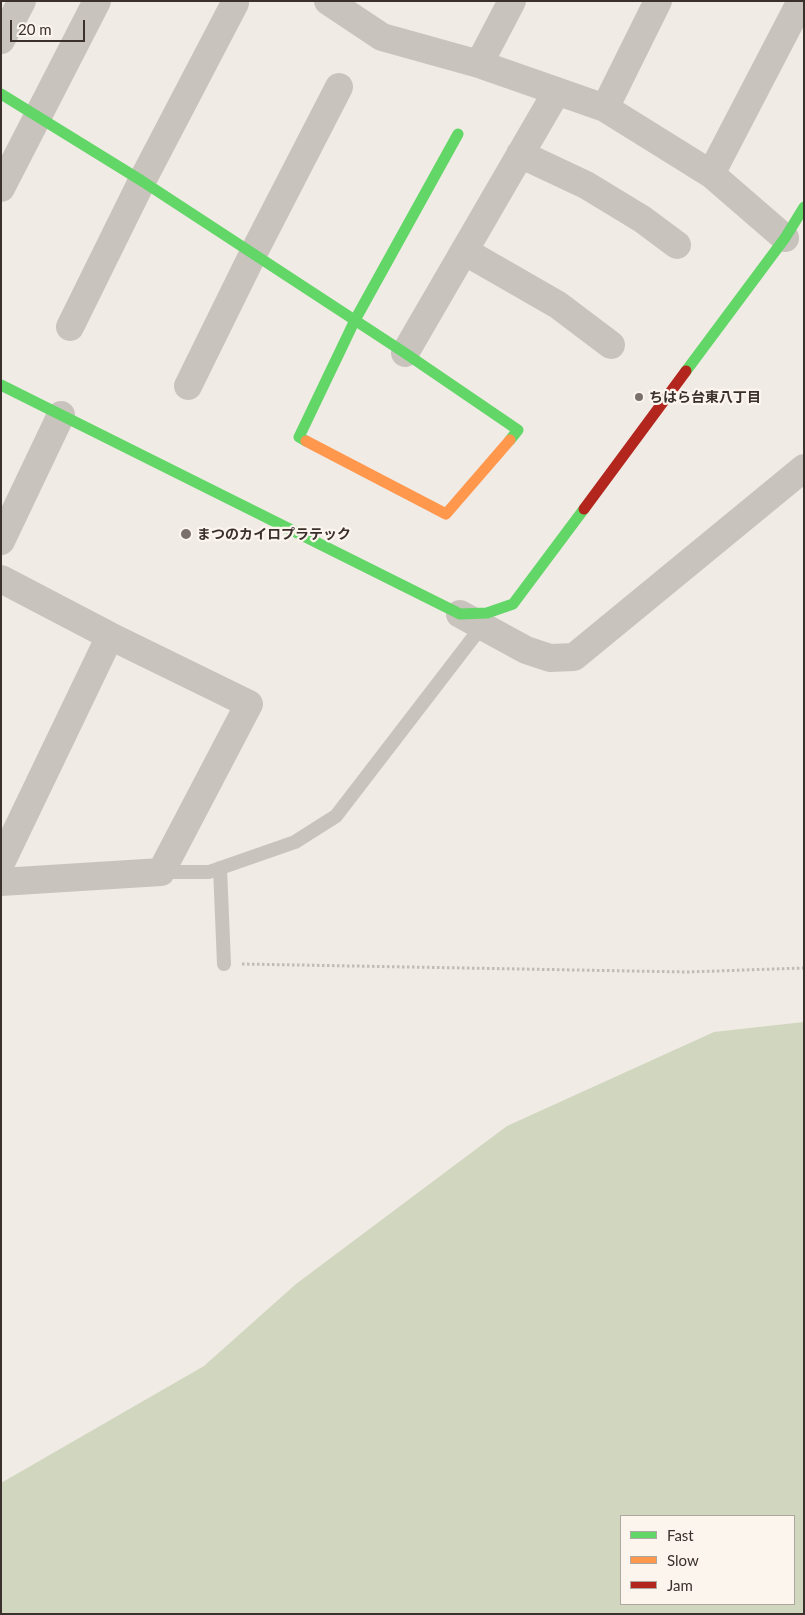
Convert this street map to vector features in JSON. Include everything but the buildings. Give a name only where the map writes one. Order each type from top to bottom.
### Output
[{"type":"street","points":[[4,30],[22,1]]},
{"type":"street","points":[[1,188],[97,1]]},
{"type":"street","points":[[479,64],[512,1]]},
{"type":"street","points":[[605,108],[658,1]]},
{"type":"street","points":[[711,174],[801,1]]},
{"type":"street","points":[[70,328],[142,181],[235,3]]},
{"type":"street","points":[[344,6],[382,37],[479,64],[605,108],[711,174],[785,238]]},
{"type":"street","points":[[188,386],[339,87]]},
{"type":"street","points":[[405,352],[557,91]]},
{"type":"street","points":[[1,94],[142,181],[253,254],[355,320],[405,352],[518,430],[446,514],[300,437],[355,320],[458,134]]},
{"type":"street","points":[[520,154],[586,185],[642,219],[677,245]]},
{"type":"street","points":[[471,620],[513,604],[785,238],[804,207]]},
{"type":"street","points":[[464,251],[558,305],[611,344]]},
{"type":"street","points":[[1,385],[471,620],[526,650],[550,658],[574,656],[804,468]]},
{"type":"street","points":[[1,541],[61,415]]},
{"type":"street","points":[[1,579],[110,636],[249,704],[161,872],[1,882]]},
{"type":"street","points":[[1,864],[110,636]]},
{"type":"lane","points":[[161,872],[209,872],[295,842],[336,816],[471,620]]},
{"type":"lane","points":[[220,868],[224,964]]},
{"type":"path","points":[[224,964],[686,972],[804,968]]},
{"type":"green space","points":[[804,1022],[804,1614],[1,1614],[1,1483],[204,1366],[296,1284],[507,1126],[714,1032]]},
{"type":"traffic: fast","points":[[1,94],[142,181],[405,353],[518,430],[510,440]]},
{"type":"traffic: fast","points":[[306,441],[299,437],[355,320],[458,134]]},
{"type":"traffic: fast","points":[[686,371],[785,238],[804,207]]},
{"type":"traffic: fast","points":[[1,385],[460,614],[487,613],[513,604],[584,509]]},
{"type":"traffic: slow","points":[[306,441],[446,514],[510,440]]},
{"type":"traffic: jam","points":[[584,509],[686,371]]},
{"type":"place","name":"ちはら台東八丁目","points":[[639,397]]},
{"type":"place","name":"まつのカイロプラテック","points":[[186,534]]}]
